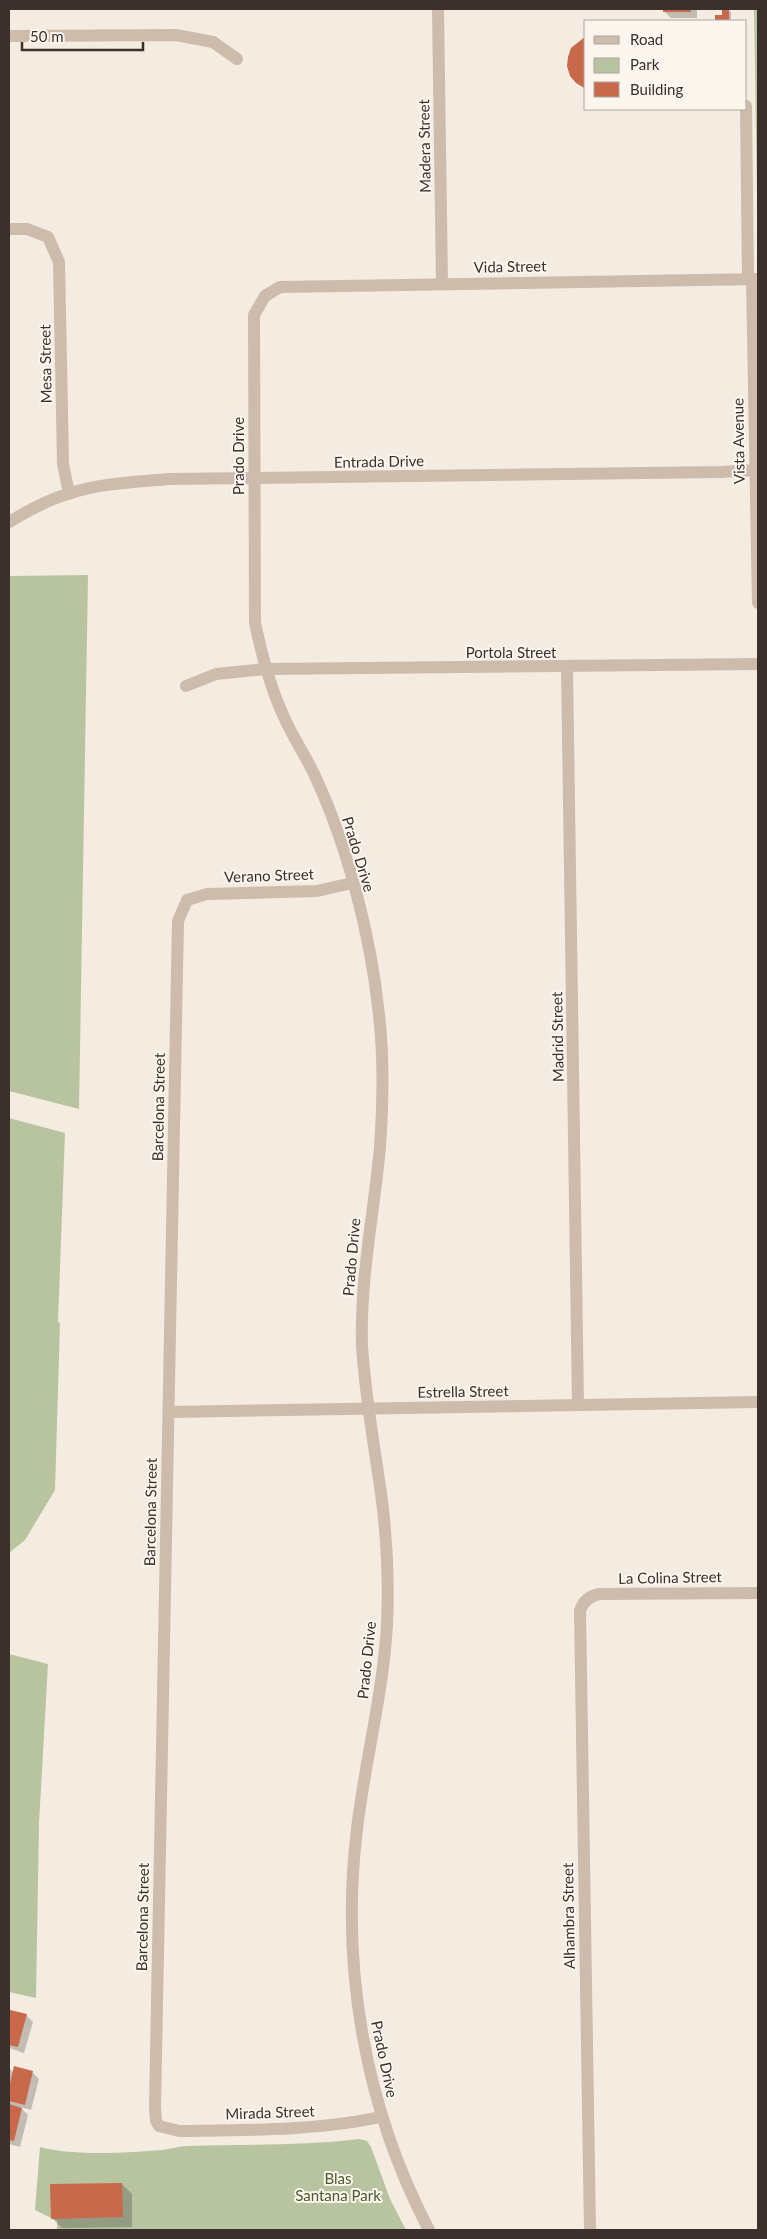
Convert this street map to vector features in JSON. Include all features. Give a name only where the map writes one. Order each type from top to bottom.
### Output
[{"type":"street","name":"Madera Street","points":[[438,9],[442,284]]},
{"type":"street","points":[[9,36],[176,35],[213,42],[237,59]]},
{"type":"street","name":"Vista Avenue","points":[[746,110],[753,279],[758,603]]},
{"type":"street","name":"Mesa Street","points":[[9,230],[27,229],[48,236],[59,262],[63,464],[69,493]]},
{"type":"street","name":"Vida Street","points":[[265,296],[280,287],[753,279]]},
{"type":"street","name":"Prado Drive","points":[[265,296],[254,315],[255,623],[264,669],[284,719],[314,775],[338,834],[369,948],[379,1017],[382,1079],[380,1148],[363,1282],[362,1343],[368,1410],[383,1513],[386,1551],[387,1624],[380,1689],[357,1830],[352,1895],[352,1952],[358,2010],[366,2058],[381,2117],[410,2194],[429,2230]]},
{"type":"street","name":"Entrada Drive","points":[[9,522],[32,509],[69,493],[112,485],[168,479],[757,470]]},
{"type":"street","name":"Portola Street","points":[[186,686],[216,674],[264,669],[567,668],[758,664]]},
{"type":"street","name":"Madrid Street","points":[[567,668],[578,1405]]},
{"type":"street","name":"Verano Street","points":[[187,900],[207,894],[317,891],[352,883]]},
{"type":"street","name":"Barcelona Street","points":[[159,2126],[156,2121],[155,2107],[156,2011],[178,921],[187,900]]},
{"type":"street","name":"Estrella Street","points":[[169,1412],[758,1402]]},
{"type":"street","name":"La Colina Street","points":[[584,1601],[589,1597],[599,1594],[758,1593]]},
{"type":"street","name":"Alhambra Street","points":[[584,1601],[580,1611],[579,1627],[590,2230]]},
{"type":"street","name":"Mirada Street","points":[[159,2126],[178,2130],[298,2128],[344,2124],[381,2117]]},
{"type":"green space","points":[[754,9],[758,9],[758,259]]},
{"type":"green space","points":[[88,575],[79,1109],[9,1091],[9,576]]},
{"type":"green space","points":[[9,1118],[65,1133],[58,1322],[60,1323],[55,1490],[25,1540],[9,1553]]},
{"type":"green space","points":[[9,1654],[48,1664],[39,1823],[36,1998],[9,1992]]},
{"type":"green space","name":"Blas Santana Park","points":[[359,2139],[367,2141],[371,2147],[390,2199],[406,2230],[57,2230],[57,2221],[35,2210],[40,2147],[68,2152],[117,2153],[162,2150],[185,2146],[295,2144]]},
{"type":"building","points":[[663,9],[691,9],[691,12],[663,12]]},
{"type":"building","points":[[722,9],[729,9],[729,20],[715,20],[715,15],[722,15]]},
{"type":"building","points":[[584,38],[584,88],[570,76],[567,66],[571,48]]},
{"type":"building","points":[[10,2010],[27,2014],[18,2047],[9,2045]]},
{"type":"building","points":[[14,2066],[33,2071],[25,2105],[9,2101],[9,2088]]},
{"type":"building","points":[[9,2104],[22,2108],[14,2141],[9,2140]]},
{"type":"building","points":[[122,2183],[123,2217],[51,2219],[50,2184]]}]
